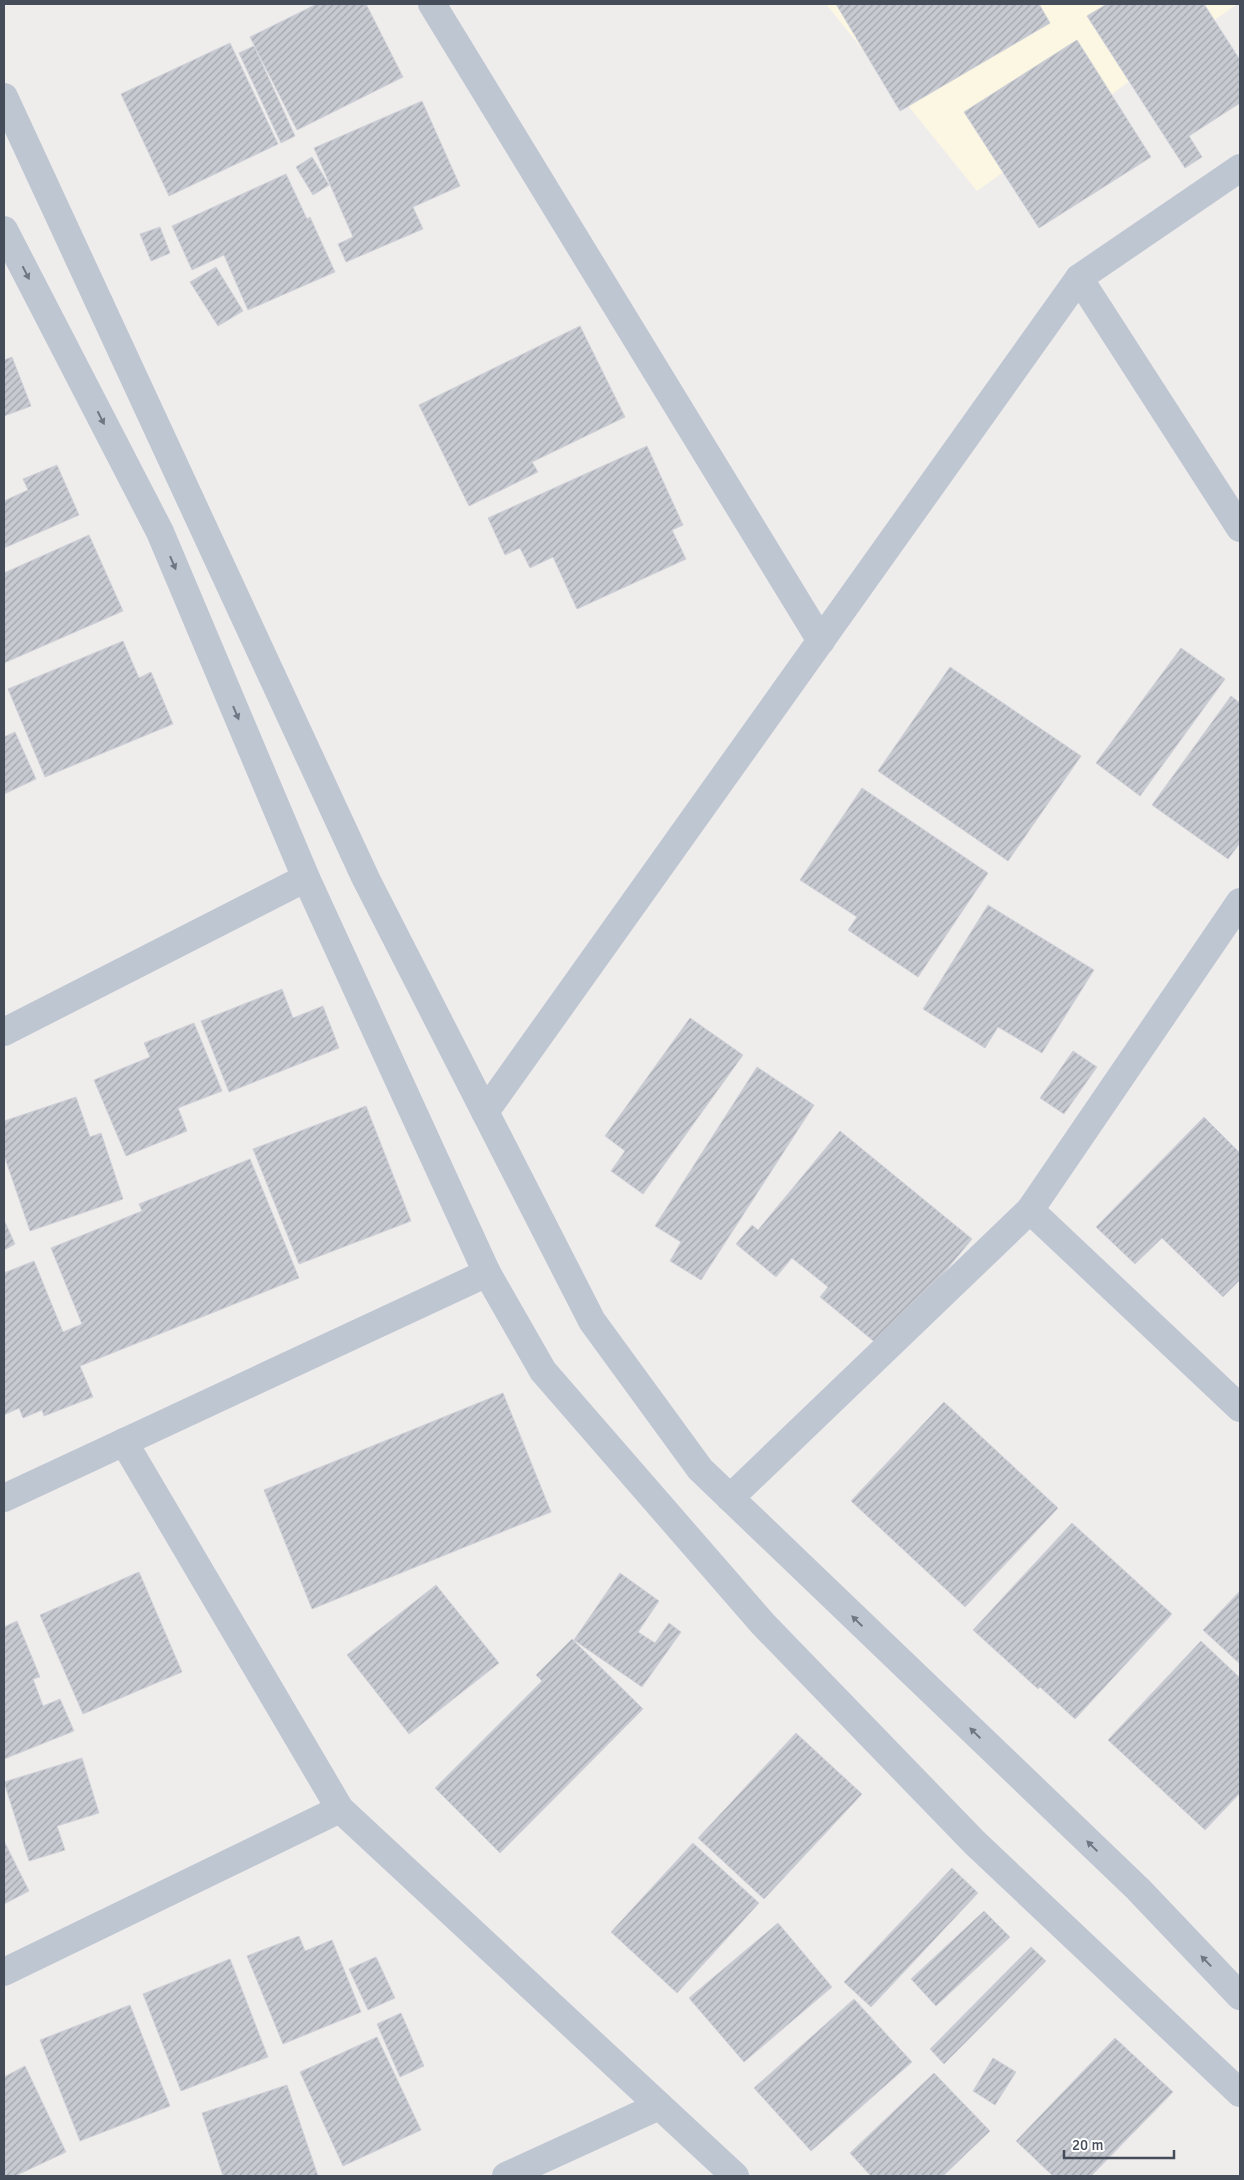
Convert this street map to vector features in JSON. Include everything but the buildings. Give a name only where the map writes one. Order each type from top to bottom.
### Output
[{"type":"street","points":[[432,4],[821,641]]},
{"type":"street","points":[[4,97],[366,879],[592,1321],[700,1469],[1138,1889],[1240,1996]]},
{"type":"street","points":[[485,1112],[1079,278],[1240,168]]},
{"type":"street","points":[[4,230],[160,532],[306,878],[487,1273],[543,1371],[763,1624],[974,1843],[1240,2093]]},
{"type":"street","points":[[1079,278],[1240,528]]},
{"type":"street","points":[[4,1032],[306,878]]},
{"type":"street","points":[[730,1498],[1030,1210],[1240,902]]},
{"type":"street","points":[[1030,1210],[1240,1408]]},
{"type":"street","points":[[4,1498],[487,1273]]},
{"type":"street","points":[[124,1442],[340,1809],[735,2176]]},
{"type":"street","points":[[4,1972],[340,1809]]},
{"type":"street","points":[[506,2176],[659,2106]]},
{"type":"shaded area","points":[[826,4],[1237,4],[977,191]]}]
